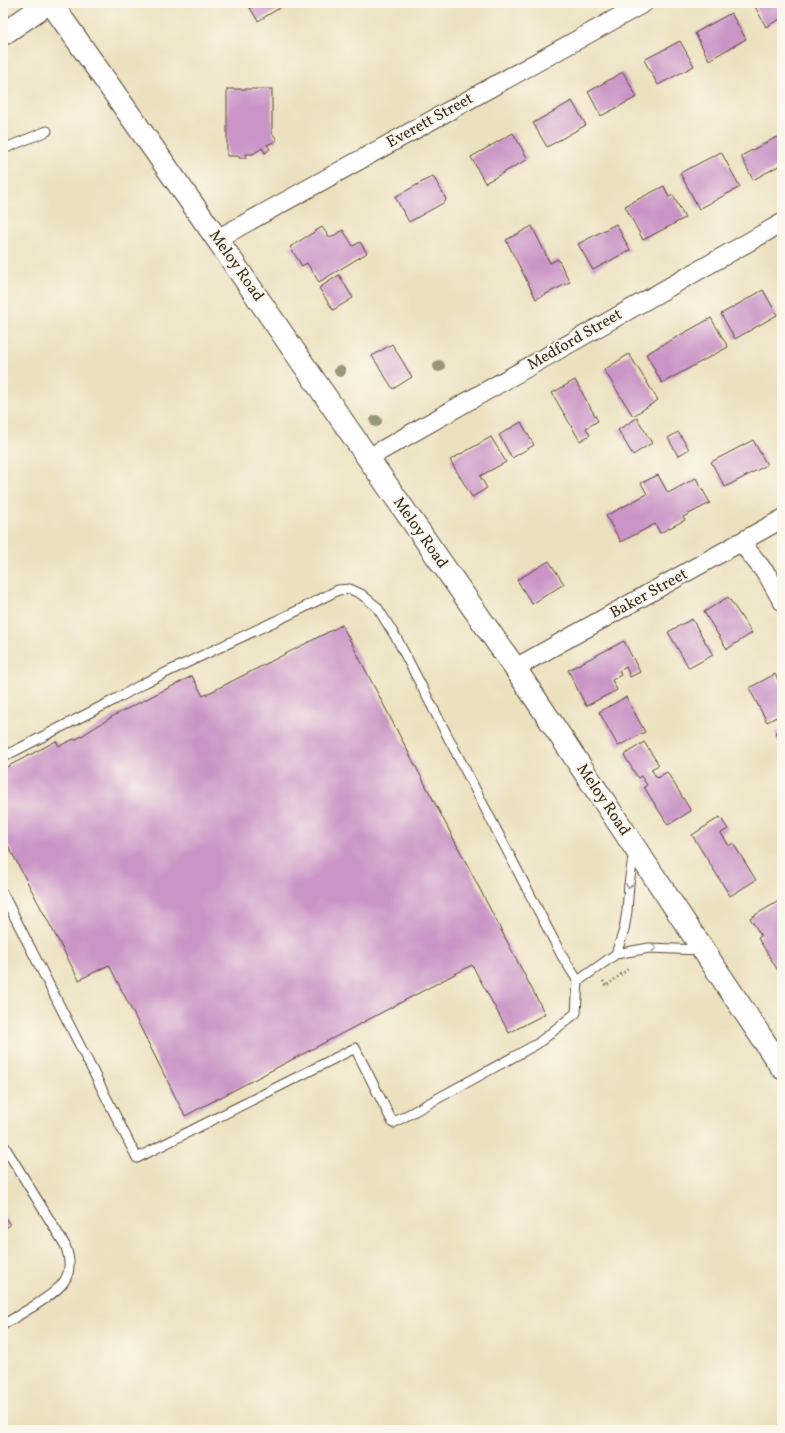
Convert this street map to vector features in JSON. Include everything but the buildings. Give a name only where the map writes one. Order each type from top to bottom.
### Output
[{"type":"main road","points":[[3,34],[48,3]]},
{"type":"main road","name":"Meloy Road","points":[[51,3],[515,668],[782,1068]]},
{"type":"street","name":"Everett Street","points":[[217,239],[644,3]]},
{"type":"street","name":"Medford Street","points":[[368,458],[782,223]]},
{"type":"street","name":"Baker Street","points":[[515,668],[782,519]]},
{"type":"street","points":[[741,542],[768,576],[782,601]]},
{"type":"lane","points":[[3,150],[47,131]]},
{"type":"lane","points":[[3,757],[146,682],[338,590],[350,589],[361,594],[377,607],[397,639],[562,956],[578,981],[576,1013],[537,1044],[393,1123],[355,1048],[137,1158],[3,894]]},
{"type":"lane","points":[[616,954],[624,930],[635,847]]},
{"type":"lane","points":[[578,981],[616,954],[649,948],[704,950]]},
{"type":"lane","points":[[3,1144],[65,1244],[69,1254],[70,1263],[67,1277],[62,1286],[54,1293],[3,1325]]}]
